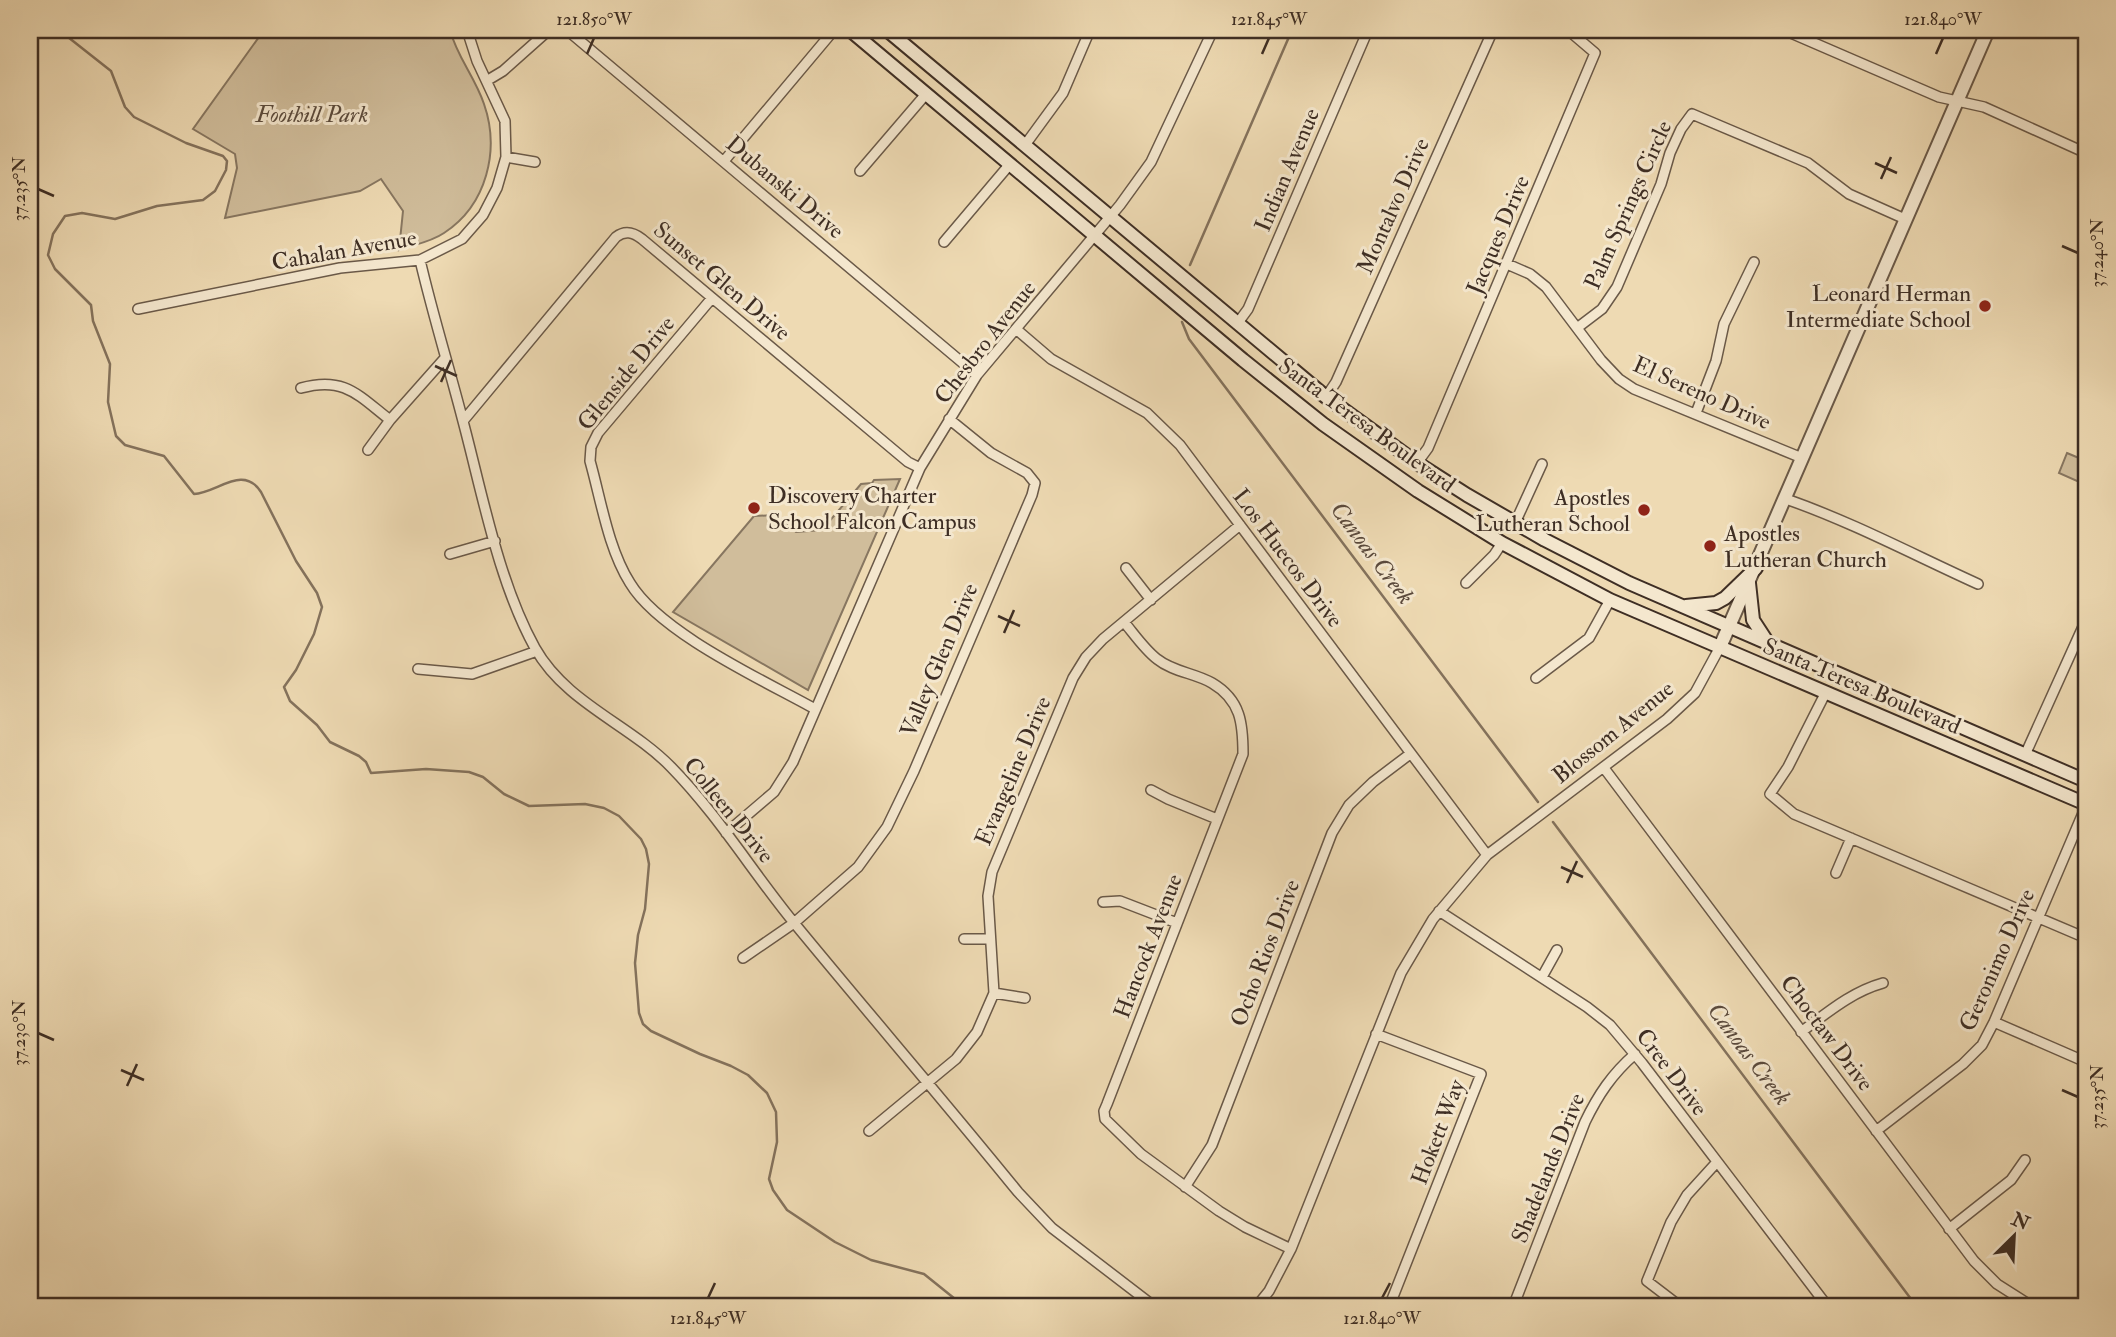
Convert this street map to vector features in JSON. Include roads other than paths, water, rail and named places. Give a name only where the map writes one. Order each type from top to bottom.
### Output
[{"type":"main road","name":"Santa Teresa Boulevard","points":[[850,30],[1323,425],[1418,491],[1502,543],[1609,600],[2086,805]]},
{"type":"main road","name":"Santa Teresa Boulevard","points":[[887,30],[1326,397],[1417,463],[1515,523],[1591,564],[1729,628],[2086,781]]},
{"type":"main road","name":"Blossom Avenue","points":[[1720,647],[1987,30]]},
{"type":"main road","points":[[1682,607],[1716,603],[1725,598],[1756,568]]},
{"type":"main road","points":[[1749,583],[1753,620],[1771,646]]},
{"type":"street","name":"Cahalan Avenue","points":[[138,309],[340,268],[420,260],[462,239],[484,215],[497,188],[506,158],[505,121],[467,30]]},
{"type":"street","points":[[488,80],[503,71],[549,30]]},
{"type":"street","name":"Dubanski Drive","points":[[567,30],[977,375]]},
{"type":"street","points":[[724,161],[834,30]]},
{"type":"street","points":[[1025,145],[1063,93],[1090,30]]},
{"type":"street","name":"Chesbro Avenue","points":[[726,833],[774,792],[793,762],[920,468],[949,419],[977,375],[1095,236],[1151,162],[1213,30]]},
{"type":"street","name":"Indian Avenue","points":[[1237,324],[1248,309],[1368,30]]},
{"type":"street","name":"Montalvo Drive","points":[[1326,397],[1336,382],[1493,30]]},
{"type":"street","name":"Jacques Drive","points":[[1417,463],[1428,448],[1595,53],[1568,30]]},
{"type":"street","points":[[1784,30],[1939,97],[1984,107],[2086,153]]},
{"type":"street","points":[[860,171],[926,94]]},
{"type":"street","name":"Palm Springs Circle","points":[[1577,328],[1602,309],[1617,287],[1661,184],[1670,153],[1681,129],[1692,114],[1808,163],[1849,194],[1905,219]]},
{"type":"street","points":[[506,158],[536,162]]},
{"type":"street","points":[[944,242],[1010,164]]},
{"type":"street","name":"Sunset Glen Drive","points":[[463,421],[616,237],[622,233],[636,234],[908,462],[920,468]]},
{"type":"street","name":"Colleen Drive","points":[[420,260],[510,597],[537,651],[555,674],[578,696],[604,717],[645,743],[672,768],[726,833],[794,923],[1052,1228],[1154,1307]]},
{"type":"street","points":[[1696,413],[1716,361],[1724,324],[1754,262]]},
{"type":"street","name":"El Sereno Drive","points":[[1507,264],[1530,274],[1546,288],[1619,379],[1634,388],[1802,458]]},
{"type":"street","name":"Glenside Drive","points":[[712,298],[598,433],[591,447],[590,461],[614,548],[630,584],[654,612],[685,636],[815,709]]},
{"type":"street","name":"Los Huecos Drive","points":[[1016,329],[1051,359],[1147,413],[1180,444],[1488,855]]},
{"type":"street","points":[[368,450],[390,420],[445,358]]},
{"type":"street","points":[[301,388],[321,382],[348,388],[390,420]]},
{"type":"street","name":"Valley Glen Drive","points":[[794,923],[858,867],[887,827],[914,771],[1032,495],[1035,483],[1027,473],[991,453],[949,419]]},
{"type":"street","points":[[1515,523],[1542,464]]},
{"type":"street","points":[[1786,499],[1835,516],[1870,535],[1978,584]]},
{"type":"street","name":"Evangeline Drive","points":[[869,1131],[956,1059],[977,1032],[994,993],[988,895],[992,872],[1073,678],[1086,657],[1103,639],[1240,525]]},
{"type":"street","points":[[450,554],[495,541]]},
{"type":"street","points":[[1466,583],[1502,543]]},
{"type":"street","points":[[1126,568],[1151,600]]},
{"type":"street","points":[[1536,678],[1589,638],[1609,600]]},
{"type":"street","points":[[2025,755],[2086,620]]},
{"type":"street","name":"Hancock Avenue","points":[[1124,622],[1157,659],[1181,672],[1212,683],[1233,702],[1243,723],[1243,754],[1104,1111],[1110,1126],[1140,1154],[1245,1227],[1291,1249]]},
{"type":"street","name":"Blossom Avenue","points":[[1256,1307],[1269,1291],[1291,1249],[1401,973],[1439,911],[1488,855],[1667,719],[1695,693],[1720,647]]},
{"type":"street","points":[[418,670],[472,674],[537,651]]},
{"type":"street","points":[[1826,692],[1788,767],[1770,794],[1794,814],[2086,938]]},
{"type":"street","name":"Ocho Rios Drive","points":[[1185,1187],[1212,1146],[1332,833],[1349,805],[1373,782],[1410,754]]},
{"type":"street","name":"Choctaw Drive","points":[[1604,768],[1974,1261],[1997,1284],[2028,1306]]},
{"type":"street","points":[[1151,790],[1217,819]]},
{"type":"street","name":"Geronimo Drive","points":[[1876,1131],[1964,1064],[1982,1045],[2086,805]]},
{"type":"street","points":[[1836,873],[1851,838]]},
{"type":"street","points":[[1103,902],[1120,901],[1177,923]]},
{"type":"street","name":"Cree Drive","points":[[1439,911],[1611,1025],[1828,1307]]},
{"type":"street","points":[[743,958],[794,923]]},
{"type":"street","points":[[964,940],[989,939]]},
{"type":"street","points":[[1542,977],[1557,950]]},
{"type":"street","points":[[1801,1032],[1847,997],[1882,983]]},
{"type":"street","points":[[994,993],[1025,998]]},
{"type":"street","points":[[1994,1022],[2086,1062]]},
{"type":"street","name":"Hokett Way","points":[[1376,1034],[1481,1074],[1389,1307]]},
{"type":"street","name":"Shadelands Drive","points":[[1513,1307],[1597,1097],[1608,1081],[1635,1054]]},
{"type":"street","points":[[1949,1229],[2011,1180],[2025,1160]]},
{"type":"street","points":[[1681,1307],[1647,1281],[1671,1222],[1687,1195],[1717,1162]]},
{"type":"waterway","points":[[59,30],[111,71],[125,107],[134,117],[186,143],[223,156],[227,161],[226,170],[215,191],[203,200],[157,206],[115,219],[82,213],[65,216],[53,234],[48,255],[55,269],[91,305],[93,321],[110,364],[108,402],[116,436],[125,445],[164,456],[194,494],[238,480],[254,484],[261,492],[296,561],[317,593],[322,607],[314,634],[284,687],[290,701],[317,725],[330,742],[366,762],[371,773],[426,769],[469,772],[483,777],[504,794],[529,806],[585,804],[604,808],[619,816],[641,839],[649,864],[645,909],[638,935],[635,963],[639,1013],[643,1024],[651,1031],[748,1075],[767,1093],[776,1112],[777,1142],[769,1179],[787,1210],[835,1242],[871,1260],[924,1274],[965,1307]]},
{"type":"waterway","name":"Canoas Creek","points":[[1190,265],[1292,30]]},
{"type":"waterway","name":"Canoas Creek","points":[[1182,322],[1189,339],[1538,802]]},
{"type":"waterway","name":"Canoas Creek","points":[[1553,822],[1917,1307]]},
{"type":"place","name":"Leonard Herman Intermediate School","points":[[1985,306]]},
{"type":"place","name":"Discovery Charter School Falcon Campus","points":[[754,508]]},
{"type":"place","name":"Apostles Lutheran School","points":[[1644,510]]},
{"type":"place","name":"Apostles Lutheran Church","points":[[1710,546]]},
{"type":"park label","name":"Foothill Park","points":[[312,114]]}]
